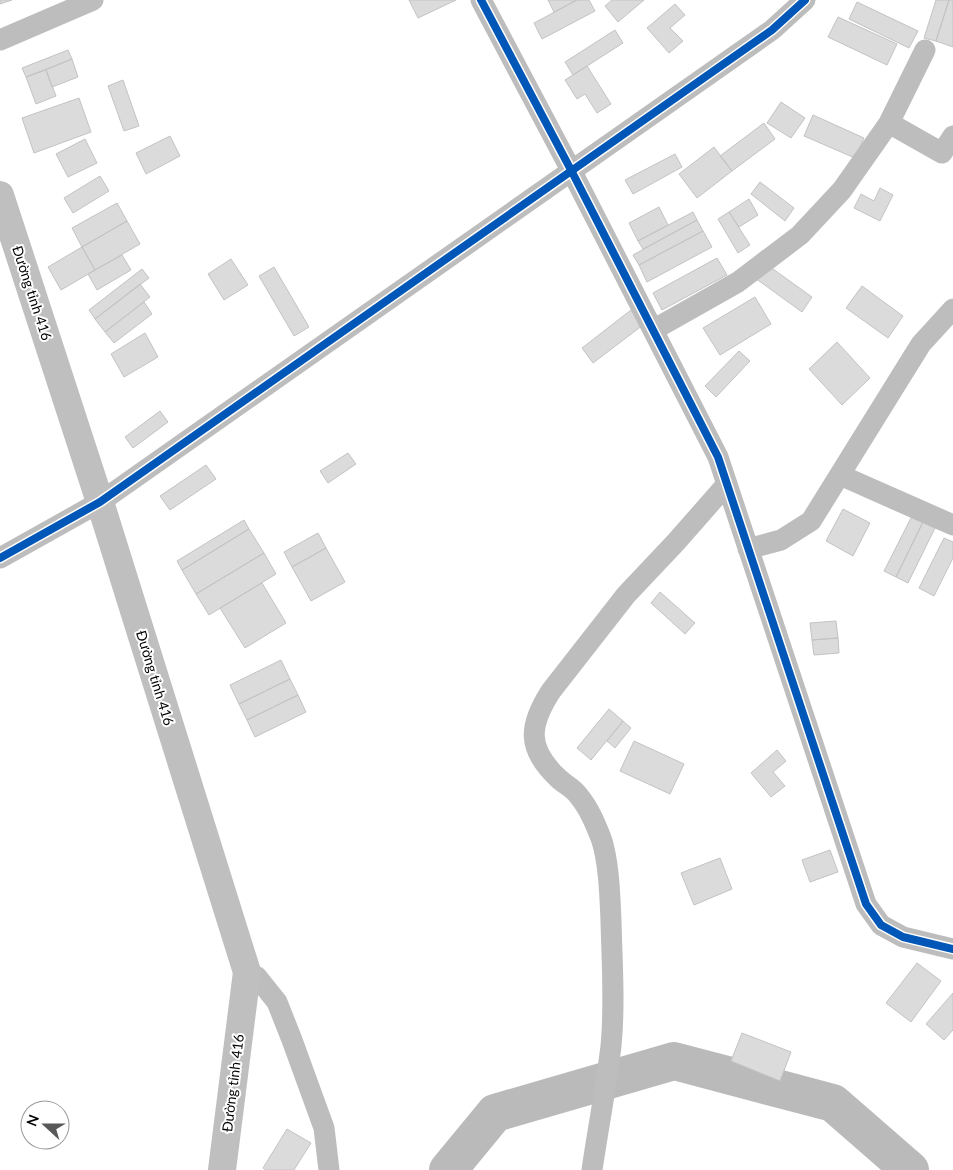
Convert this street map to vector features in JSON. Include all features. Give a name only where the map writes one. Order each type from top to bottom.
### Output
[{"type":"main road","name":"Đường tỉnh 416","points":[[0,195],[100,502],[247,972],[222,1170]]},
{"type":"street","points":[[0,40],[93,0]]},
{"type":"street","points":[[481,0],[571,170],[718,457],[866,904],[881,925],[904,937],[953,949]]},
{"type":"street","points":[[0,558],[100,502],[772,30],[805,0]]},
{"type":"street","points":[[653,330],[738,282],[800,235],[842,190],[889,124],[925,50]]},
{"type":"street","points":[[889,124],[949,150]]},
{"type":"street","points":[[748,549],[781,540],[811,521],[921,344],[953,309]]},
{"type":"street","points":[[840,475],[953,525]]},
{"type":"street","points":[[592,1170],[611,1045],[613,985],[609,888],[602,840],[589,809],[577,793],[558,778],[543,762],[535,741],[535,720],[540,707],[572,661],[626,595],[727,484]]},
{"type":"street","points":[[247,972],[257,977],[276,1002],[286,1025],[324,1128],[329,1170]]},
{"type":"building","points":[[0,0],[12,0],[0,4]]},
{"type":"building","points":[[409,0],[456,0],[418,18]]},
{"type":"building","points":[[548,0],[577,0],[554,12]]},
{"type":"building","points":[[577,0],[589,0],[595,11],[542,39],[534,23]]},
{"type":"building","points":[[612,0],[644,0],[618,22],[605,6]]},
{"type":"building","points":[[936,0],[949,0],[936,41],[924,38]]},
{"type":"building","points":[[949,0],[953,0],[953,47],[936,41]]},
{"type":"building","points":[[857,2],[918,31],[909,48],[849,19]]},
{"type":"building","points":[[675,4],[685,15],[670,28],[683,41],[669,53],[647,28]]},
{"type":"building","points":[[838,17],[897,44],[887,65],[828,37]]},
{"type":"building","points":[[615,30],[623,43],[573,75],[565,62]]},
{"type":"building","points":[[68,50],[72,59],[26,77],[22,68]]},
{"type":"building","points":[[72,59],[78,77],[52,87],[46,70]]},
{"type":"building","points":[[587,66],[611,104],[597,113],[585,94],[577,99],[565,80]]},
{"type":"building","points":[[46,70],[56,96],[36,104],[26,77]]},
{"type":"building","points":[[123,80],[139,126],[124,131],[108,86]]},
{"type":"building","points":[[79,98],[91,132],[34,153],[22,118]]},
{"type":"building","points":[[781,102],[805,118],[791,138],[767,123]]},
{"type":"building","points":[[813,115],[864,138],[855,158],[804,136]]},
{"type":"building","points":[[764,123],[775,139],[732,171],[720,156]]},
{"type":"building","points":[[170,136],[180,156],[146,174],[136,153]]},
{"type":"building","points":[[85,139],[97,163],[68,177],[56,154]]},
{"type":"building","points":[[714,147],[732,171],[697,198],[679,174]]},
{"type":"building","points":[[675,154],[682,167],[633,194],[625,180]]},
{"type":"building","points":[[100,176],[109,191],[73,213],[64,198]]},
{"type":"building","points":[[760,182],[794,208],[785,221],[751,194]]},
{"type":"building","points":[[880,188],[893,195],[880,221],[854,208],[861,194],[874,201]]},
{"type":"building","points":[[749,199],[758,215],[739,227],[729,212]]},
{"type":"building","points":[[117,203],[127,221],[82,247],[72,228]]},
{"type":"building","points":[[659,207],[668,225],[638,241],[629,223]]},
{"type":"building","points":[[693,212],[697,220],[643,249],[638,241]]},
{"type":"building","points":[[729,212],[750,245],[738,253],[718,219]]},
{"type":"building","points":[[697,220],[703,231],[639,265],[633,255]]},
{"type":"building","points":[[127,221],[140,244],[95,270],[82,247]]},
{"type":"building","points":[[703,231],[712,247],[647,282],[639,265]]},
{"type":"building","points":[[82,247],[95,270],[61,290],[48,267]]},
{"type":"building","points":[[122,255],[131,270],[97,290],[88,274]]},
{"type":"building","points":[[717,258],[727,275],[662,310],[653,293]]},
{"type":"building","points":[[231,259],[248,285],[224,300],[208,274]]},
{"type":"building","points":[[766,264],[812,297],[802,312],[755,278]]},
{"type":"building","points":[[274,267],[309,327],[294,336],[259,276]]},
{"type":"building","points":[[142,269],[149,278],[95,319],[89,310]]},
{"type":"building","points":[[140,284],[150,297],[105,332],[95,319]]},
{"type":"building","points":[[862,286],[903,316],[888,338],[846,308]]},
{"type":"building","points":[[755,297],[771,324],[720,355],[703,328]]},
{"type":"building","points":[[144,302],[152,314],[114,343],[105,332]]},
{"type":"building","points":[[631,310],[643,325],[593,363],[582,348]]},
{"type":"building","points":[[145,333],[158,357],[124,377],[111,354]]},
{"type":"building","points":[[837,342],[870,378],[842,405],[809,369]]},
{"type":"building","points":[[739,351],[750,361],[716,397],[705,386]]},
{"type":"building","points":[[160,411],[168,422],[133,448],[125,437]]},
{"type":"building","points":[[348,453],[356,464],[328,483],[320,471]]},
{"type":"building","points":[[206,465],[216,479],[170,510],[160,496]]},
{"type":"building","points":[[843,509],[870,523],[853,556],[826,541]]},
{"type":"building","points":[[912,516],[923,522],[896,577],[884,571]]},
{"type":"building","points":[[244,520],[249,529],[182,570],[177,561]]},
{"type":"building","points":[[923,522],[935,528],[908,583],[896,577]]},
{"type":"building","points":[[249,529],[264,553],[196,594],[182,570]]},
{"type":"building","points":[[318,533],[326,548],[292,567],[284,552]]},
{"type":"building","points":[[944,538],[953,542],[953,558],[934,596],[919,588]]},
{"type":"building","points":[[326,548],[345,582],[311,601],[292,567]]},
{"type":"building","points":[[264,553],[276,574],[209,615],[196,594]]},
{"type":"building","points":[[262,583],[286,623],[245,648],[220,608]]},
{"type":"building","points":[[660,592],[695,623],[685,634],[651,603]]},
{"type":"building","points":[[836,621],[838,638],[812,640],[810,623]]},
{"type":"building","points":[[838,638],[839,653],[814,655],[812,640]]},
{"type":"building","points":[[281,660],[290,679],[239,704],[230,685]]},
{"type":"building","points":[[290,679],[298,695],[247,720],[239,704]]},
{"type":"building","points":[[298,695],[306,712],[255,737],[247,720]]},
{"type":"building","points":[[609,709],[623,721],[591,760],[577,748]]},
{"type":"building","points":[[623,721],[631,728],[615,748],[607,741]]},
{"type":"building","points":[[634,741],[684,764],[670,794],[620,771]]},
{"type":"building","points":[[777,750],[786,761],[773,772],[785,786],[771,797],[751,773]]},
{"type":"building","points":[[830,850],[838,872],[810,882],[802,860]]},
{"type":"building","points":[[720,858],[732,889],[694,905],[681,873]]},
{"type":"building","points":[[917,963],[941,981],[911,1022],[886,1003]]},
{"type":"building","points":[[953,993],[953,1030],[944,1040],[926,1024]]},
{"type":"building","points":[[742,1033],[791,1052],[780,1081],[731,1061]]},
{"type":"building","points":[[287,1129],[311,1143],[294,1170],[266,1170],[263,1168]]},
{"type":"waterway","points":[[448,1170],[495,1113],[674,1061],[833,1103],[910,1170]]},
{"type":"cycle path","points":[[481,0],[571,170],[718,457],[866,904],[881,925],[903,937],[953,949]]},
{"type":"cycle path","points":[[0,558],[100,502],[772,30],[805,0]]}]
